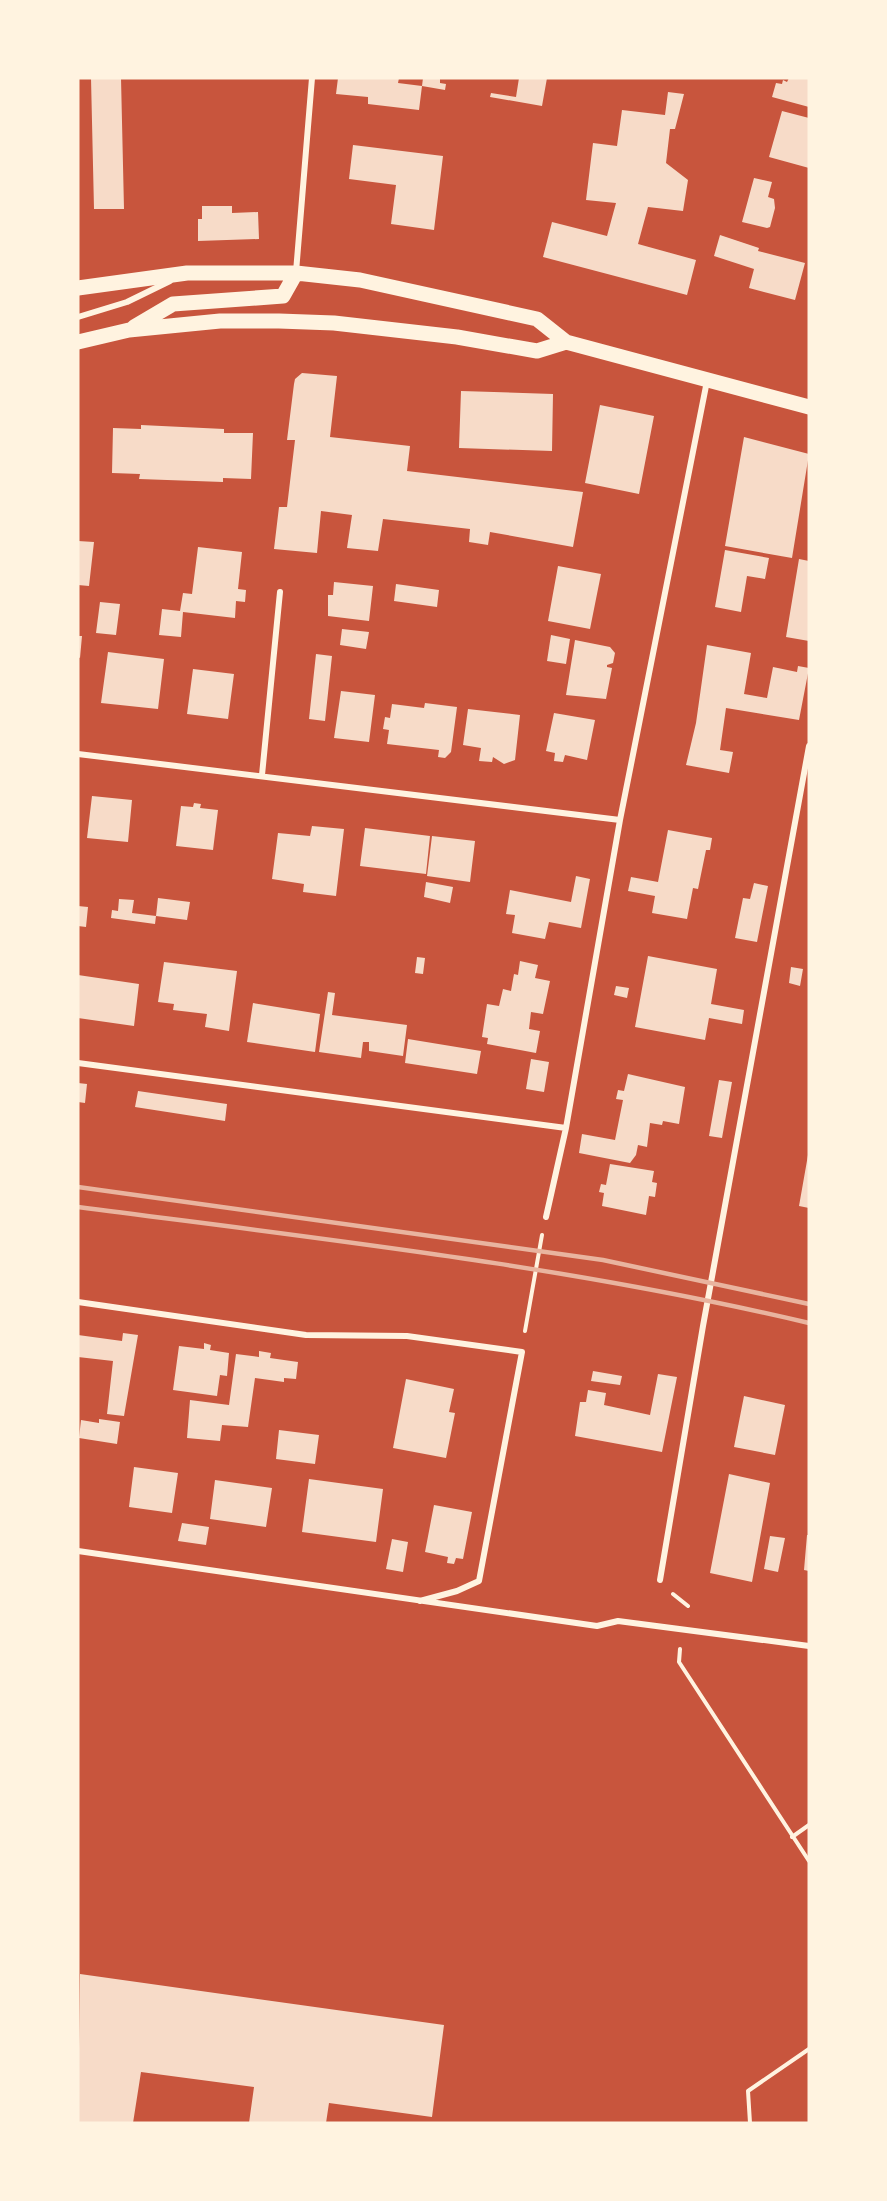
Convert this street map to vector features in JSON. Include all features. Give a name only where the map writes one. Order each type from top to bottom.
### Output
[{"type":"main road","points":[[78,288],[187,273],[296,273],[360,280],[537,319],[566,342],[809,407]]},
{"type":"main road","points":[[129,330],[173,304],[284,296],[296,273]]},
{"type":"main road","points":[[78,342],[129,330],[220,321],[279,321],[334,323],[457,337],[537,351],[566,342]]},
{"type":"street","points":[[296,273],[312,78]]},
{"type":"street","points":[[78,317],[127,302],[187,273]]},
{"type":"street","points":[[546,1217],[566,1128],[620,820],[708,380]]},
{"type":"street","points":[[262,775],[280,592]]},
{"type":"street","points":[[660,1580],[703,1326],[809,746]]},
{"type":"street","points":[[78,754],[620,820]]},
{"type":"street","points":[[78,1063],[566,1128]]},
{"type":"street","points":[[78,1302],[306,1335],[407,1336],[522,1352],[479,1581],[457,1592],[420,1601]]},
{"type":"street","points":[[78,1551],[597,1626],[618,1621],[809,1646]]},
{"type":"path","points":[[525,1333],[546,1217]]},
{"type":"path","points":[[682,1630],[679,1662],[809,1862]]},
{"type":"path","points":[[792,1837],[809,1825]]},
{"type":"path","points":[[750,2123],[748,2091],[809,2049]]},
{"type":"building","points":[[91,78],[121,78],[124,209],[94,209]]},
{"type":"building","points":[[338,78],[399,78],[398,83],[422,86],[419,110],[368,104],[368,97],[336,94]]},
{"type":"building","points":[[423,78],[440,78],[440,83],[446,84],[445,90],[422,86]]},
{"type":"building","points":[[519,78],[547,78],[542,106],[490,97],[491,93],[516,97]]},
{"type":"building","points":[[789,78],[809,78],[809,107],[772,97],[776,83],[782,84],[783,80],[787,82]]},
{"type":"building","points":[[668,92],[684,94],[675,129],[670,129],[666,163],[688,180],[683,211],[648,207],[638,244],[696,260],[687,295],[543,257],[552,222],[607,236],[616,203],[586,200],[593,143],[617,146],[622,110],[665,115]]},
{"type":"building","points":[[782,111],[809,118],[809,168],[769,157]]},
{"type":"building","points":[[353,145],[443,156],[434,230],[391,224],[396,185],[349,179]]},
{"type":"building","points":[[754,178],[772,182],[768,197],[774,199],[775,208],[770,227],[767,228],[742,222]]},
{"type":"building","points":[[202,206],[232,206],[232,213],[258,212],[259,239],[198,241],[198,219],[202,219]]},
{"type":"building","points":[[720,235],[759,248],[758,251],[805,263],[795,300],[749,288],[754,269],[714,256]]},
{"type":"building","points":[[302,373],[337,376],[330,437],[410,446],[407,471],[583,492],[573,547],[490,532],[488,545],[469,542],[470,529],[383,519],[378,551],[347,548],[352,515],[321,511],[317,553],[274,549],[279,507],[287,507],[295,440],[287,440],[295,379]]},
{"type":"building","points":[[461,391],[553,394],[552,451],[459,448]]},
{"type":"building","points":[[600,405],[654,416],[639,494],[585,483]]},
{"type":"building","points":[[141,425],[224,429],[224,433],[253,433],[251,479],[223,478],[223,482],[139,479],[140,474],[112,473],[113,428],[141,429]]},
{"type":"building","points":[[744,437],[809,454],[792,558],[725,546]]},
{"type":"building","points":[[78,541],[94,542],[89,586],[78,585]]},
{"type":"building","points":[[198,547],[242,552],[238,589],[246,590],[245,602],[236,601],[235,618],[183,612],[181,637],[159,635],[162,609],[180,611],[183,593],[192,594]]},
{"type":"building","points":[[725,550],[769,558],[765,579],[747,576],[741,612],[715,607]]},
{"type":"building","points":[[799,559],[809,561],[809,641],[786,637]]},
{"type":"building","points":[[558,566],[601,574],[590,629],[548,621]]},
{"type":"building","points":[[334,582],[373,586],[369,621],[328,616],[328,595],[333,595]]},
{"type":"building","points":[[396,584],[439,590],[437,607],[394,601]]},
{"type":"building","points":[[100,602],[120,604],[116,635],[96,633]]},
{"type":"building","points":[[342,629],[369,632],[366,649],[340,645]]},
{"type":"building","points":[[551,635],[570,639],[566,664],[547,661]]},
{"type":"building","points":[[78,636],[82,636],[80,658],[78,657]]},
{"type":"building","points":[[575,640],[610,647],[615,653],[613,663],[607,665],[612,668],[606,699],[566,695]]},
{"type":"building","points":[[707,645],[751,653],[744,694],[767,698],[773,667],[797,672],[798,666],[809,668],[799,720],[726,708],[720,750],[733,752],[729,773],[686,765],[696,723]]},
{"type":"building","points":[[108,652],[164,659],[158,709],[101,703]]},
{"type":"building","points":[[316,654],[332,656],[325,721],[309,719]]},
{"type":"building","points":[[193,669],[234,674],[228,719],[187,714]]},
{"type":"building","points":[[341,691],[375,695],[369,742],[334,738]]},
{"type":"building","points":[[425,703],[457,707],[451,752],[445,758],[438,757],[439,750],[387,744],[389,730],[383,729],[385,717],[390,718],[392,704],[424,708]]},
{"type":"building","points":[[468,709],[520,715],[515,760],[504,764],[493,757],[492,762],[479,761],[481,748],[463,745]]},
{"type":"building","points":[[554,713],[595,720],[587,760],[565,755],[563,762],[554,761],[555,753],[546,751]]},
{"type":"building","points":[[92,796],[132,800],[128,842],[87,838]]},
{"type":"building","points":[[194,803],[201,804],[200,808],[218,810],[213,850],[176,846],[181,806],[193,807]]},
{"type":"building","points":[[312,826],[344,829],[336,896],[303,892],[304,884],[272,879],[278,833],[310,836]]},
{"type":"building","points":[[365,828],[430,836],[426,874],[360,866]]},
{"type":"building","points":[[668,830],[712,838],[710,850],[706,850],[698,889],[693,888],[687,919],[652,913],[655,896],[628,891],[631,877],[658,882]]},
{"type":"building","points":[[432,836],[475,841],[470,882],[427,876]]},
{"type":"building","points":[[576,876],[590,879],[581,928],[549,922],[545,939],[512,933],[515,915],[506,914],[510,890],[571,902]]},
{"type":"building","points":[[426,882],[453,887],[450,903],[424,897]]},
{"type":"building","points":[[754,883],[768,886],[757,942],[735,938],[743,898],[750,899]]},
{"type":"building","points":[[158,898],[190,902],[187,920],[156,916]]},
{"type":"building","points":[[119,899],[134,900],[132,913],[156,916],[155,924],[111,918],[112,910],[118,911]]},
{"type":"building","points":[[78,906],[88,907],[86,927],[78,926]]},
{"type":"building","points":[[648,956],[717,969],[711,1004],[744,1010],[742,1024],[709,1018],[705,1040],[635,1027]]},
{"type":"building","points":[[417,957],[425,958],[423,974],[415,973]]},
{"type":"building","points":[[520,961],[538,965],[535,978],[550,981],[543,1014],[531,1012],[529,1029],[540,1031],[536,1053],[487,1044],[488,1038],[482,1037],[487,1004],[499,1006],[503,989],[511,991],[514,974],[518,975]]},
{"type":"building","points":[[164,962],[237,971],[229,1031],[205,1027],[207,1014],[173,1010],[174,1004],[158,1002]]},
{"type":"building","points":[[791,967],[803,969],[800,986],[789,983]]},
{"type":"building","points":[[78,975],[139,984],[134,1026],[78,1018]]},
{"type":"building","points":[[616,986],[629,988],[627,998],[614,995]]},
{"type":"building","points":[[328,992],[335,993],[332,1015],[407,1025],[403,1056],[369,1051],[369,1042],[363,1042],[361,1058],[319,1052]]},
{"type":"building","points":[[253,1003],[320,1014],[315,1052],[247,1042]]},
{"type":"building","points":[[408,1039],[481,1051],[477,1074],[405,1063]]},
{"type":"building","points":[[531,1059],[549,1062],[544,1092],[526,1089]]},
{"type":"building","points":[[628,1074],[685,1087],[679,1124],[663,1121],[662,1125],[650,1123],[647,1147],[638,1145],[636,1155],[630,1163],[579,1153],[582,1134],[615,1140],[623,1100],[616,1099],[618,1090],[624,1091]]},
{"type":"building","points":[[719,1080],[732,1082],[722,1138],[709,1136]]},
{"type":"building","points":[[78,1083],[87,1084],[85,1103],[78,1102]]},
{"type":"building","points":[[138,1091],[227,1104],[225,1121],[135,1107]]},
{"type":"building","points":[[809,1155],[809,1208],[799,1206]]},
{"type":"building","points":[[610,1164],[654,1171],[652,1182],[657,1183],[655,1197],[649,1196],[646,1215],[602,1206],[604,1193],[599,1192],[601,1184],[606,1185]]},
{"type":"building","points":[[123,1333],[138,1335],[124,1416],[107,1414],[113,1361],[78,1357],[78,1335],[122,1341]]},
{"type":"building","points":[[204,1343],[211,1345],[210,1350],[229,1353],[227,1376],[220,1375],[217,1396],[173,1390],[179,1346],[204,1349]]},
{"type":"building","points":[[259,1351],[271,1353],[270,1358],[298,1362],[296,1379],[284,1378],[284,1382],[255,1378],[248,1427],[222,1425],[220,1441],[187,1438],[190,1400],[229,1405],[236,1354],[259,1357]]},
{"type":"building","points":[[593,1371],[622,1376],[620,1385],[591,1381]]},
{"type":"building","points":[[658,1374],[677,1377],[662,1452],[575,1436],[580,1402],[586,1402],[588,1390],[606,1393],[604,1405],[650,1415]]},
{"type":"building","points":[[406,1379],[454,1389],[449,1412],[455,1413],[446,1458],[393,1448]]},
{"type":"building","points":[[744,1396],[785,1405],[775,1455],[734,1447]]},
{"type":"building","points":[[99,1419],[120,1422],[117,1444],[79,1438],[81,1420],[99,1423]]},
{"type":"building","points":[[279,1430],[319,1435],[315,1464],[276,1459]]},
{"type":"building","points":[[134,1467],[178,1473],[172,1513],[129,1507]]},
{"type":"building","points":[[729,1474],[770,1483],[752,1582],[710,1573]]},
{"type":"building","points":[[309,1479],[383,1489],[376,1542],[302,1532]]},
{"type":"building","points":[[215,1480],[272,1488],[266,1527],[210,1519]]},
{"type":"building","points":[[434,1505],[472,1512],[463,1559],[456,1558],[454,1564],[447,1563],[448,1557],[425,1552]]},
{"type":"building","points":[[182,1523],[209,1527],[206,1545],[178,1541]]},
{"type":"building","points":[[807,1535],[809,1535],[809,1571],[804,1570]]},
{"type":"building","points":[[770,1536],[785,1538],[778,1572],[764,1569]]},
{"type":"building","points":[[392,1539],[408,1542],[403,1572],[386,1569]]},
{"type":"building","points":[[80,1974],[444,2025],[432,2117],[329,2103],[326,2123],[249,2123],[254,2087],[141,2072],[133,2123],[78,2123]]},
{"type":"railway","points":[[78,1187],[603,1260],[809,1304]]},
{"type":"railway","points":[[78,1207],[353,1243],[536,1270],[628,1285],[809,1323]]}]
